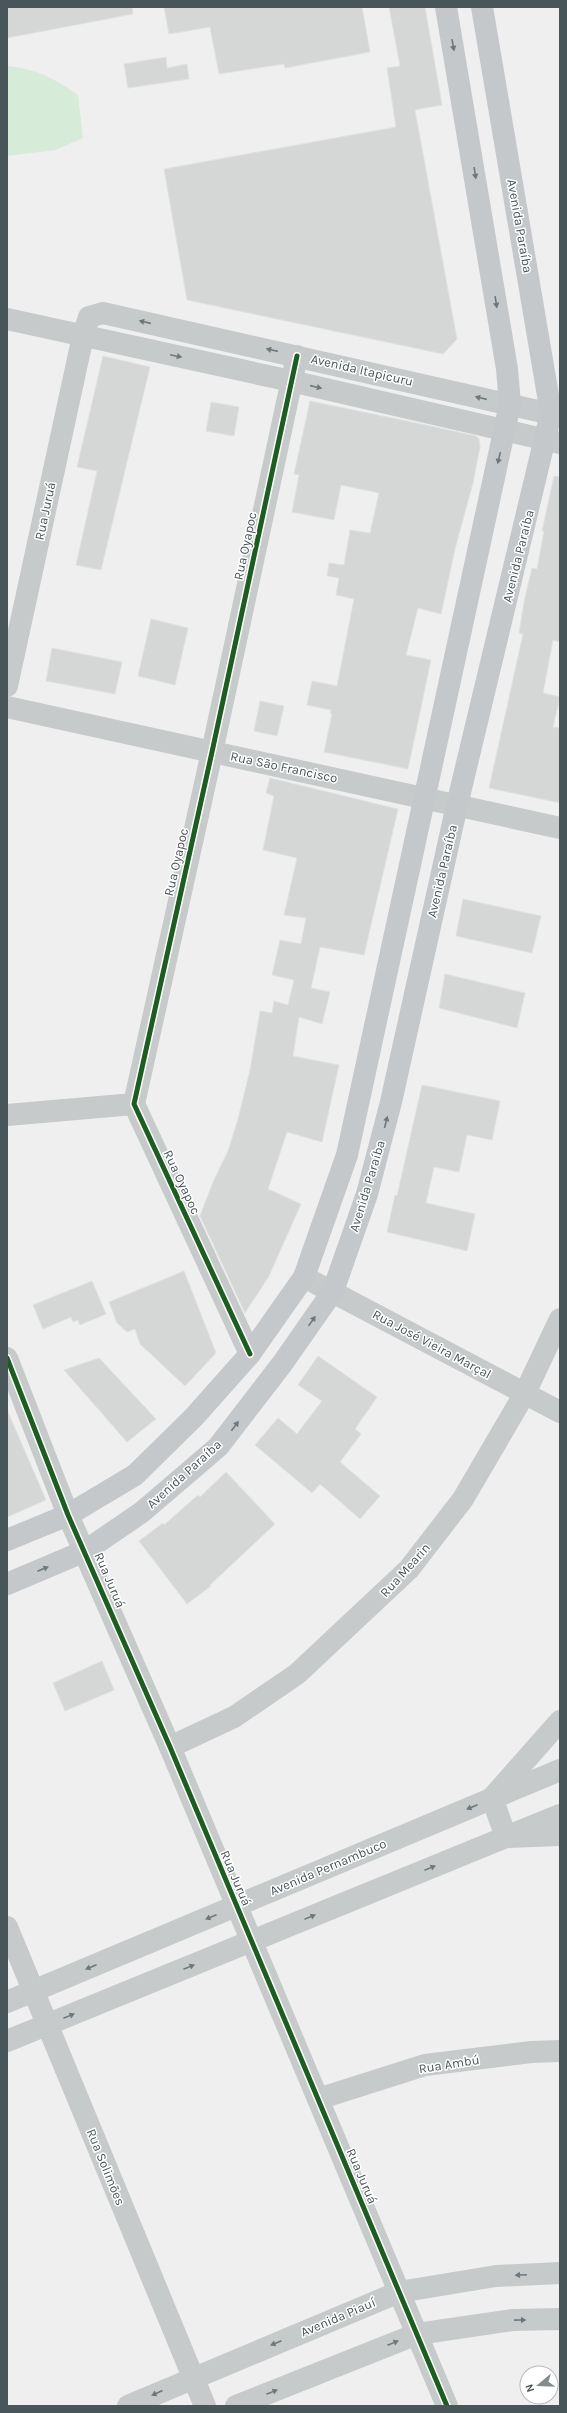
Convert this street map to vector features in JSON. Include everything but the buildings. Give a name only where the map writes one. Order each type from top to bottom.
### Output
[{"type":"main road","points":[[7,1540],[68,1515],[135,1475],[194,1417],[250,1354],[304,1277],[348,1155],[424,798],[506,430],[510,404],[507,369],[446,7]]},
{"type":"main road","name":"Avenida Paraíba","points":[[7,1584],[85,1551],[142,1512],[218,1447],[282,1364],[333,1291],[367,1194],[398,1072],[457,805],[553,442],[556,414],[482,7]]},
{"type":"main road","points":[[467,126],[502,121]]},
{"type":"main road","points":[[367,1065],[398,1072]]},
{"type":"street","name":"Avenida Itapicuru","points":[[83,336],[89,317],[103,313],[556,414]]},
{"type":"street","name":"Avenida Itapicuru","points":[[7,319],[291,381],[553,442]]},
{"type":"street","name":"Rua Juruá","points":[[7,686],[83,336]]},
{"type":"street","name":"Rua Oyapoc","points":[[250,1354],[134,1104],[212,752],[297,356]]},
{"type":"street","name":"Rua São Francisco","points":[[7,707],[560,828]]},
{"type":"street","points":[[7,1115],[134,1104]]},
{"type":"street","name":"Rua José Vieira Marçal","points":[[304,1277],[560,1412]]},
{"type":"street","name":"Rua Mearin","points":[[170,1747],[234,1717],[297,1674],[409,1569],[464,1499],[525,1393],[560,1319]]},
{"type":"street","name":"Rua Juruá","points":[[7,1358],[68,1515],[170,1747],[447,2406]]},
{"type":"street","points":[[506,1837],[492,1798],[560,1721]]},
{"type":"street","name":"Avenida Pernambuco","points":[[7,2002],[560,1770]]},
{"type":"street","points":[[7,2042],[560,1815]]},
{"type":"street","points":[[506,1837],[560,1834]]},
{"type":"street","name":"Rua Solimões","points":[[7,1927],[205,2406]]},
{"type":"street","name":"Rua Ambú","points":[[318,2099],[425,2065],[531,2052],[560,2051]]},
{"type":"street","name":"Avenida Piauí","points":[[128,2406],[193,2377],[399,2292],[496,2276],[560,2273]]},
{"type":"street","points":[[236,2406],[417,2334],[513,2320],[560,2319]]},
{"type":"green space","points":[[7,66],[27,69],[44,75],[78,95],[83,138],[56,150],[7,156]]},
{"type":"cycle path","points":[[250,1354],[134,1104],[212,752],[297,356]]},
{"type":"cycle path","points":[[7,1358],[68,1515],[170,1747],[447,2406]]}]
